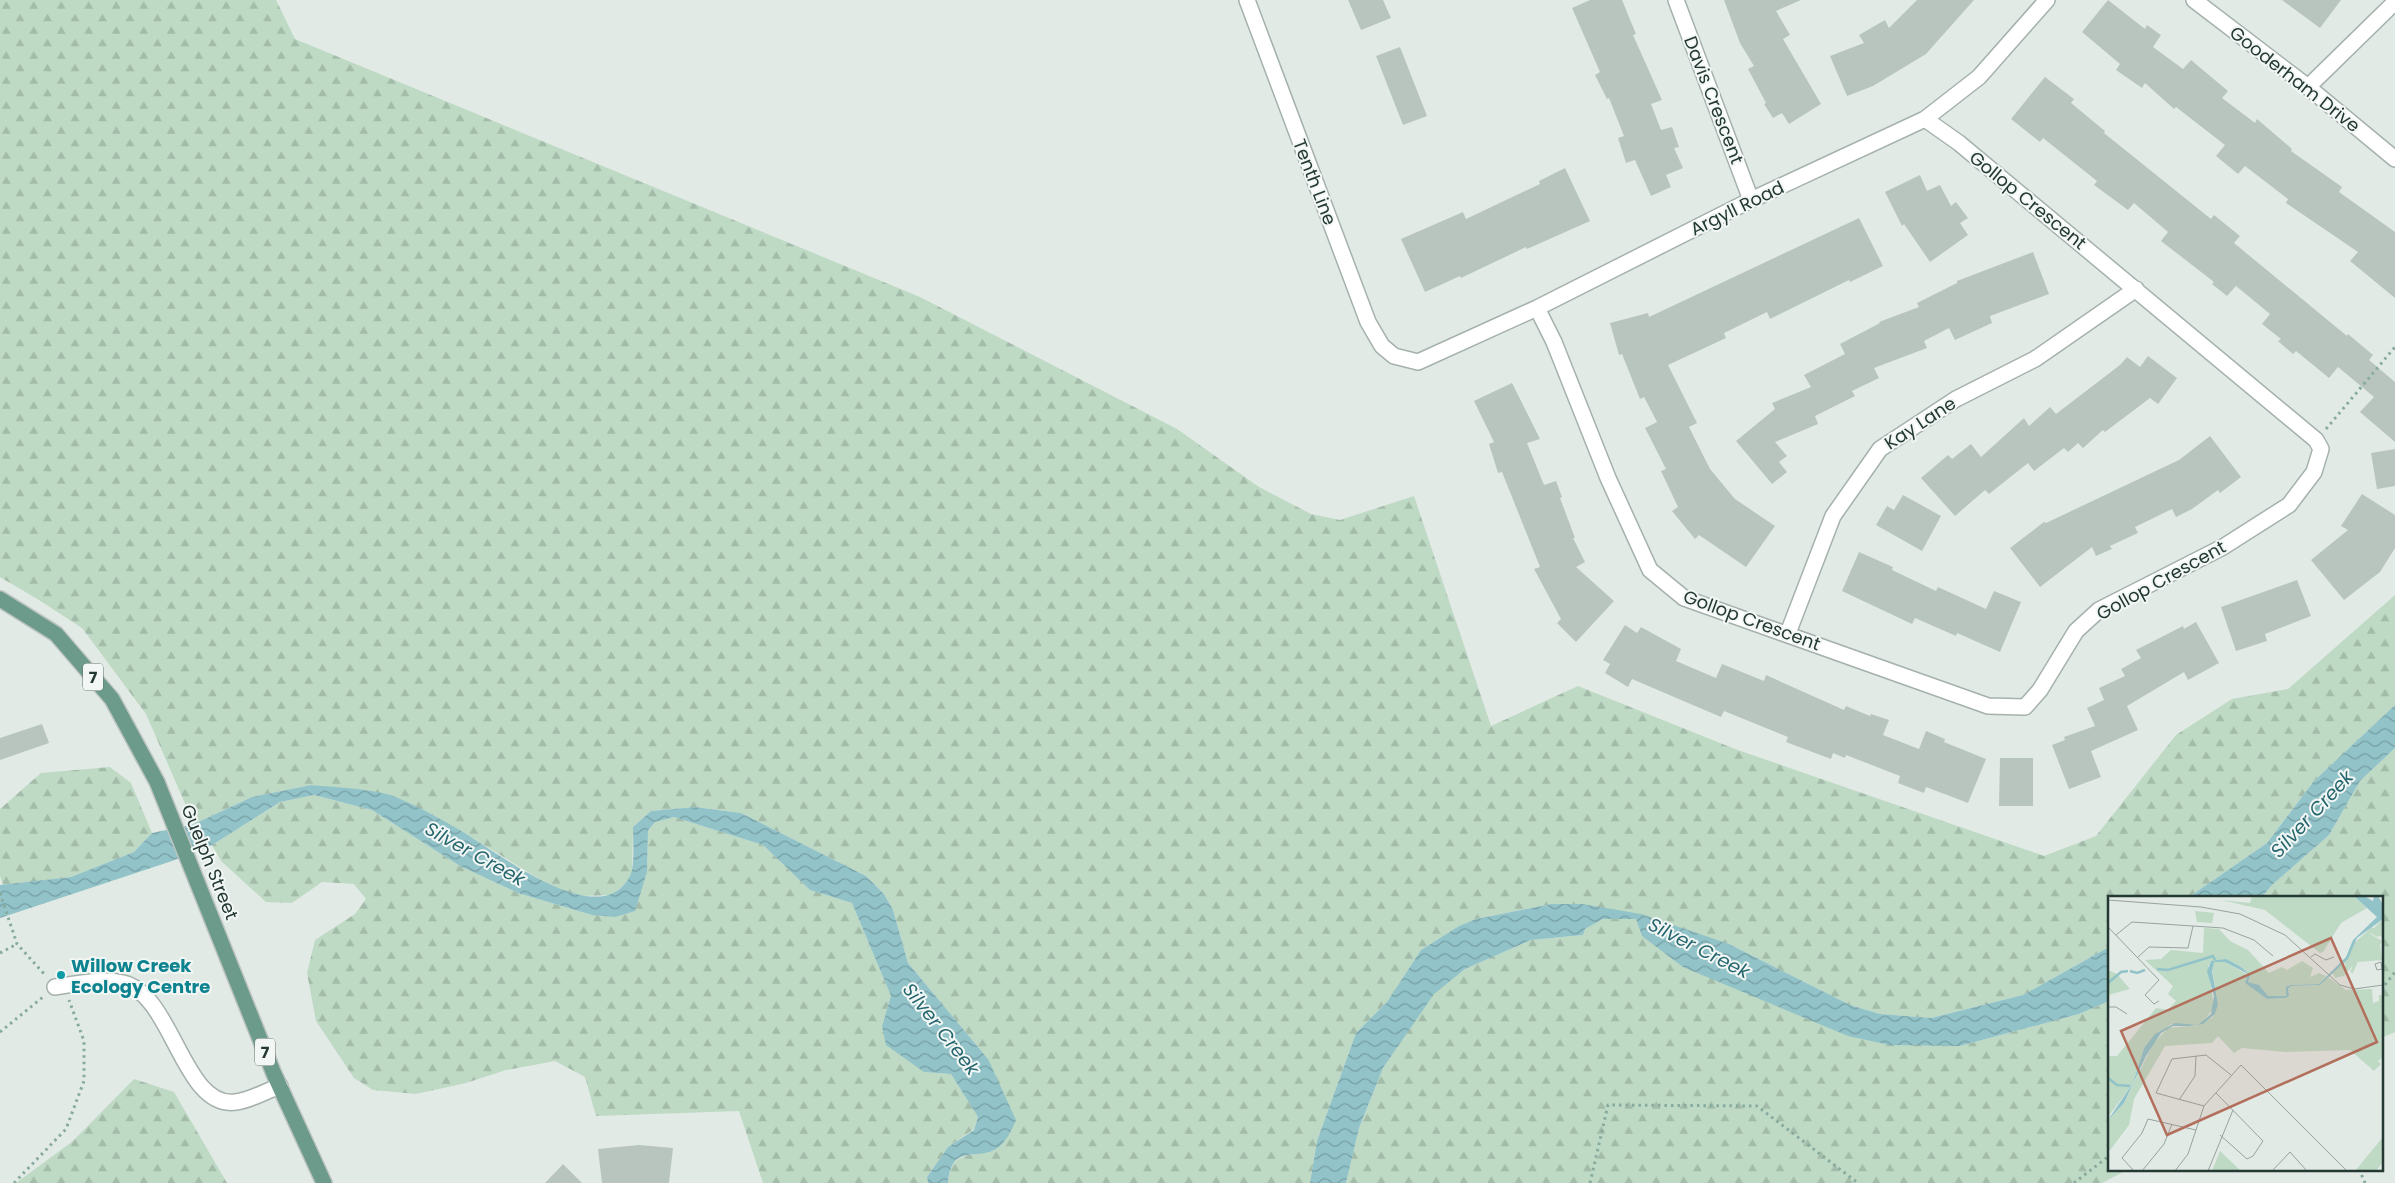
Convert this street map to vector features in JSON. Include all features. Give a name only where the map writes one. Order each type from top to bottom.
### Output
[{"type":"main road","name":"Guelph Street","points":[[0,599],[56,634],[112,699],[157,782],[280,1086],[324,1183]]},
{"type":"street","name":"Tenth Line","points":[[1247,0],[1368,322],[1382,346],[1394,356]]},
{"type":"street","name":"Davis Crescent","points":[[1676,0],[1751,200]]},
{"type":"street","name":"Argyll Road","points":[[1394,356],[1418,362],[1537,308],[1751,200],[1926,119],[1978,77],[2047,0]]},
{"type":"street","name":"Gooderham Drive","points":[[2194,0],[2308,86],[2395,159]]},
{"type":"street","points":[[2308,86],[2395,2]]},
{"type":"street","name":"Gollop Crescent","points":[[1537,308],[1554,342],[1608,478],[1650,570],[1684,598],[1988,706],[2025,707],[2040,690],[2076,631],[2099,610],[2223,547],[2289,505],[2314,472],[2321,449],[2316,440],[2136,289],[1959,143],[1926,119]]},
{"type":"street","name":"Kay Lane","points":[[1788,634],[1833,516],[1880,449],[1956,399],[2035,359],[2136,289]]},
{"type":"street","points":[[55,986],[105,981],[125,983],[146,995],[191,1070],[208,1093],[219,1100],[236,1102],[280,1086]]},
{"type":"path","points":[[2316,440],[2395,348]]},
{"type":"path","points":[[0,893],[17,944],[55,986],[68,997],[84,1041],[84,1081],[66,1129],[14,1183]]},
{"type":"path","points":[[0,953],[17,944]]},
{"type":"path","points":[[2382,989],[2395,972]]},
{"type":"path","points":[[0,1032],[55,986]]},
{"type":"path","points":[[1590,1183],[1608,1105],[1756,1106],[1858,1183]]},
{"type":"path","points":[[2074,1183],[2108,1157]]},
{"type":"path","points":[[2359,1170],[2365,1183]]},
{"type":"green space","points":[[0,0],[276,0],[295,39],[920,297],[1177,429],[1259,487],[1311,514],[1340,520],[1414,496],[1491,726],[1578,686],[1735,749],[2044,856],[2096,836],[2176,735],[2232,699],[2288,689],[2395,595],[2395,705],[2314,781],[2267,843],[2190,896],[2108,896],[2108,948],[2023,995],[1931,1018],[1880,1014],[1850,1005],[1729,944],[1582,904],[1551,904],[1476,919],[1459,926],[1421,950],[1387,1002],[1356,1033],[1317,1141],[1310,1183],[948,1183],[950,1171],[960,1158],[992,1151],[1000,1146],[988,1059],[908,963],[893,910],[884,894],[866,876],[741,813],[695,807],[651,811],[633,827],[632,874],[626,883],[612,895],[581,896],[552,887],[458,829],[311,785],[252,797],[194,824],[146,714],[82,628],[0,577]]},
{"type":"green space","points":[[2395,748],[2395,1032],[2382,1038],[2382,896],[2263,896],[2272,885],[2329,835],[2360,781]]},
{"type":"green space","points":[[110,767],[131,783],[152,833],[134,852],[71,877],[3,885],[0,876],[0,809],[41,773]]},
{"type":"green space","points":[[314,795],[372,810],[460,866],[518,893],[592,915],[647,872],[648,832],[655,822],[674,817],[763,845],[810,890],[852,903],[891,996],[882,1026],[924,1072],[951,1074],[978,1117],[974,1129],[948,1147],[927,1177],[928,1183],[763,1183],[739,1111],[596,1116],[585,1077],[555,1061],[506,1070],[466,1083],[416,1094],[373,1090],[354,1078],[316,1021],[307,973],[315,940],[355,914],[366,899],[354,884],[322,882],[292,903],[266,902],[221,861],[212,845],[280,802]]},
{"type":"green space","points":[[1636,918],[1642,936],[1960,1046],[2079,1014],[2108,1001],[2108,1170],[2127,1170],[2102,1183],[1346,1183],[1359,1128],[1383,1068],[1434,993],[1465,969],[1531,940],[1583,935],[1585,929],[1603,919]]},
{"type":"green space","points":[[134,1079],[174,1092],[227,1183],[16,1183],[73,1141]]},
{"type":"water","name":"Silver Creek","points":[[2395,705],[2395,748],[2360,781],[2329,835],[2272,885],[2263,896],[2190,896],[2267,843],[2314,781]]},
{"type":"water","name":"Silver Creek","points":[[311,785],[373,791],[390,795],[424,810],[451,825],[546,882],[571,893],[595,897],[615,892],[630,876],[633,860],[633,827],[651,811],[695,807],[741,813],[866,876],[884,894],[893,910],[908,963],[988,1059],[1016,1120],[1013,1127],[1005,1140],[996,1149],[965,1155],[954,1162],[948,1183],[928,1183],[927,1177],[948,1147],[974,1130],[978,1117],[951,1074],[924,1072],[886,1045],[882,1026],[891,996],[852,903],[810,890],[763,845],[674,817],[655,822],[648,831],[647,872],[635,911],[615,917],[592,915],[518,893],[460,866],[372,810],[314,795],[280,802],[212,845],[172,861],[0,918],[0,885],[71,877],[134,852],[152,833],[194,824],[252,797]]},
{"type":"water","name":"Silver Creek","points":[[1551,904],[1582,904],[1641,914],[1729,944],[1850,1005],[1880,1014],[1931,1018],[2023,995],[2108,948],[2108,1001],[2079,1014],[1960,1046],[1890,1045],[1848,1036],[1683,967],[1642,936],[1636,919],[1603,919],[1585,929],[1583,935],[1531,940],[1465,969],[1434,994],[1383,1068],[1359,1128],[1346,1183],[1310,1183],[1317,1141],[1356,1033],[1387,1002],[1421,950],[1459,926],[1476,919]]},
{"type":"building","points":[[1348,0],[1383,0],[1391,18],[1361,30]]},
{"type":"building","points":[[1590,0],[1622,0],[1636,34],[1633,35],[1662,100],[1651,104],[1661,130],[1672,127],[1679,147],[1674,148],[1683,168],[1666,175],[1671,187],[1651,196],[1635,160],[1626,163],[1618,138],[1624,136],[1609,98],[1607,99],[1595,75],[1600,72],[1572,8]]},
{"type":"building","points":[[1724,0],[1801,0],[1776,11],[1790,35],[1783,39],[1821,104],[1789,124],[1782,113],[1773,118],[1764,104],[1766,103],[1748,69],[1754,66],[1740,43]]},
{"type":"building","points":[[1917,0],[1974,0],[1926,54],[1873,86],[1847,96],[1830,56],[1864,43],[1859,35],[1885,20],[1889,28]]},
{"type":"building","points":[[2108,0],[2145,29],[2147,25],[2161,35],[2153,47],[2183,69],[2191,60],[2228,91],[2222,98],[2255,123],[2257,119],[2292,149],[2291,151],[2342,187],[2339,192],[2395,232],[2395,298],[2350,261],[2358,252],[2286,203],[2288,199],[2245,166],[2238,174],[2216,156],[2225,145],[2176,107],[2174,109],[2145,83],[2142,88],[2116,70],[2120,64],[2082,32]]},
{"type":"building","points":[[2282,0],[2341,0],[2320,28]]},
{"type":"building","points":[[1400,47],[1427,116],[1403,125],[1376,56]]},
{"type":"building","points":[[2045,77],[2074,99],[2071,103],[2105,131],[2104,133],[2211,219],[2214,215],[2240,236],[2234,243],[2347,336],[2348,334],[2373,355],[2369,360],[2395,382],[2395,442],[2360,412],[2374,397],[2338,367],[2329,378],[2296,351],[2293,354],[2278,341],[2281,339],[2262,324],[2270,314],[2236,286],[2227,296],[2212,284],[2214,282],[2161,241],[2168,232],[2134,203],[2128,210],[2094,185],[2097,181],[2043,138],[2040,142],[2011,119]]},
{"type":"building","points":[[1565,168],[1590,221],[1425,292],[1401,239],[1463,212],[1466,219],[1540,184],[1539,181]]},
{"type":"building","points":[[1920,175],[1927,191],[1940,185],[1951,206],[1956,202],[1968,218],[1960,223],[1968,235],[1930,262],[1904,224],[1902,226],[1885,192]]},
{"type":"building","points":[[1859,218],[1883,266],[1850,282],[1849,280],[1770,319],[1767,312],[1724,333],[1726,338],[1668,365],[1697,423],[1689,427],[1710,469],[1735,499],[1775,526],[1746,567],[1699,535],[1695,539],[1672,511],[1678,507],[1661,471],[1666,469],[1645,428],[1657,422],[1644,397],[1640,399],[1622,354],[1619,355],[1610,323],[1648,313],[1649,317]]},
{"type":"building","points":[[2033,252],[2049,294],[1990,316],[1992,323],[1955,340],[1949,328],[1924,341],[1927,348],[1874,368],[1879,378],[1852,391],[1855,396],[1815,416],[1818,424],[1775,442],[1787,456],[1779,462],[1787,472],[1772,484],[1736,441],[1775,409],[1772,403],[1811,387],[1804,375],[1845,354],[1840,344],[1879,322],[1919,307],[1917,303],[1957,283],[1957,281]]},
{"type":"building","points":[[2148,356],[2177,378],[2158,404],[2150,398],[2105,432],[2103,430],[2083,448],[2078,443],[2068,452],[2064,448],[2034,471],[2028,463],[1989,494],[1985,490],[1955,516],[1921,478],[1948,455],[1952,459],[1971,444],[1981,457],[2024,418],[2029,426],[2050,407],[2056,414],[2120,365],[2127,357],[2140,367]]},
{"type":"building","points":[[1512,383],[1540,439],[1527,443],[1544,485],[1556,481],[1562,497],[1560,498],[1575,538],[1573,538],[1585,562],[1576,567],[1614,601],[1576,642],[1557,623],[1561,619],[1534,569],[1540,567],[1502,472],[1498,473],[1489,444],[1494,442],[1474,401]]},
{"type":"building","points":[[2210,436],[2241,477],[2220,493],[2218,490],[2192,509],[2176,517],[2172,509],[2135,527],[2138,533],[2110,546],[2112,549],[2096,556],[2092,547],[2040,587],[2010,548],[2044,522],[2046,523],[2179,460]]},
{"type":"building","points":[[2395,449],[2395,486],[2377,489],[2371,453]]},
{"type":"building","points":[[2362,494],[2395,515],[2395,548],[2380,572],[2344,600],[2311,560],[2348,530],[2341,526]]},
{"type":"building","points":[[1903,495],[1941,516],[1922,551],[1876,525],[1887,506],[1894,510]]},
{"type":"building","points":[[1859,552],[1893,567],[1892,570],[1936,591],[1938,587],[1986,609],[1994,591],[2021,602],[2000,652],[1957,633],[1956,636],[1915,618],[1912,624],[1842,591]]},
{"type":"building","points":[[2297,580],[2311,616],[2265,634],[2267,641],[2236,651],[2221,607]]},
{"type":"building","points":[[2196,622],[2219,663],[2188,680],[2184,672],[2127,706],[2138,730],[2091,751],[2101,777],[2069,789],[2052,745],[2065,740],[2064,737],[2095,726],[2087,708],[2104,700],[2099,688],[2125,676],[2121,669],[2141,658],[2136,650],[2183,626],[2184,629]]},
{"type":"building","points":[[1625,625],[1637,633],[1641,627],[1681,649],[1676,661],[1716,678],[1722,664],[1764,681],[1766,675],[1844,710],[1846,706],[1870,716],[1871,714],[1889,720],[1883,735],[1919,749],[1926,731],[1945,739],[1944,742],[1986,759],[1968,803],[1926,787],[1924,793],[1898,783],[1900,776],[1846,755],[1845,758],[1833,753],[1831,759],[1786,742],[1788,737],[1724,711],[1721,717],[1632,679],[1628,687],[1605,673],[1610,664],[1603,660]]},
{"type":"building","points":[[42,724],[49,743],[0,760],[0,738]]},
{"type":"building","points":[[2000,758],[2033,758],[2033,806],[1999,806]]},
{"type":"building","points":[[639,1145],[673,1148],[669,1183],[602,1183],[598,1149]]},
{"type":"building","points":[[563,1164],[582,1183],[545,1183]]},
{"type":"place","name":"Willow Creek Ecology Centre","points":[[61,975]]}]
